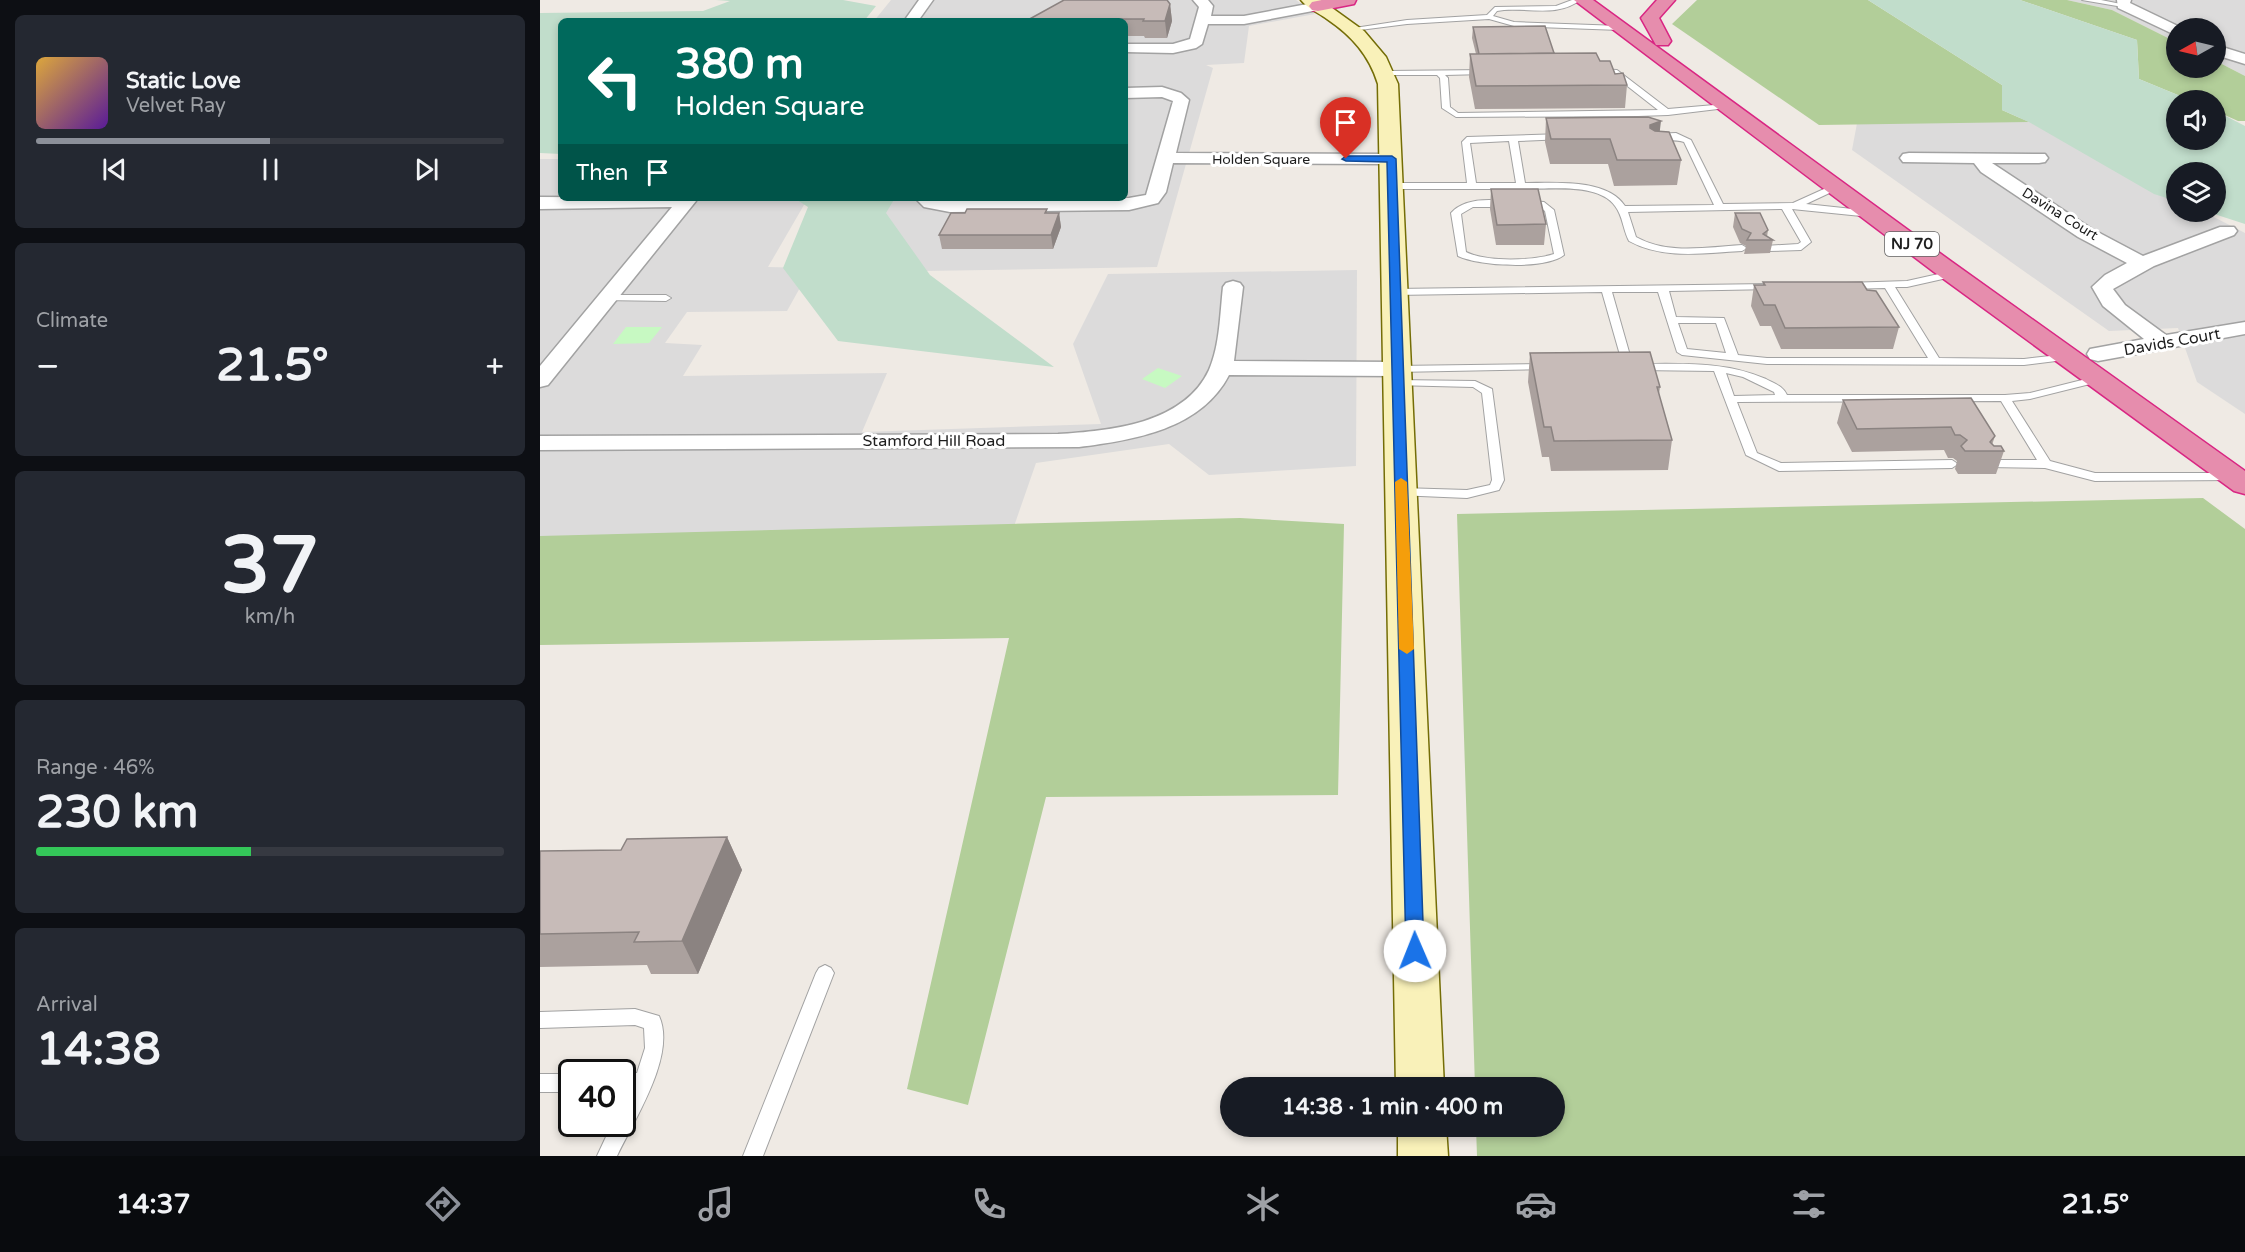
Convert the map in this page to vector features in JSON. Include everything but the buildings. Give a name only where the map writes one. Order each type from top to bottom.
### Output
[{"type":"highway","points":[[1313,3],[1348,0]]},
{"type":"highway","name":"NJ 70","points":[[1580,0],[2068,357],[2098,367]]},
{"type":"highway","name":"NJ 70","points":[[1605,0],[1662,40],[2241,473]]},
{"type":"highway","points":[[1662,40],[1650,18],[1667,0]]},
{"type":"street","points":[[913,18],[927,0]]},
{"type":"street","points":[[1128,48],[1190,46],[1197,41],[1206,6],[1200,0]]},
{"type":"street","points":[[2123,2],[2166,25]]},
{"type":"street","points":[[1202,21],[1244,20],[1313,3],[1352,29],[1372,49],[1386,73],[1390,99],[1393,186],[1394,292],[1420,1077]]},
{"type":"street","points":[[2226,54],[2245,59]]},
{"type":"street","points":[[928,201],[950,206],[1142,202],[1152,199],[1156,195],[1180,99],[1167,93],[1128,93]]},
{"type":"street","name":"Holden Square","points":[[1166,158],[1392,159]]},
{"type":"street","name":"Davina Court","points":[[1979,158],[1986,168],[2126,256],[2145,264]]},
{"type":"street","points":[[1909,159],[2039,158]]},
{"type":"street","points":[[540,202],[687,201],[540,380]]},
{"type":"street","points":[[2164,344],[2110,303],[2102,294],[2102,287],[2108,281],[2145,264],[2227,231]]},
{"type":"street","name":"Stamford Hill Road","points":[[540,443],[1047,441],[1100,438],[1139,430],[1182,412],[1202,398],[1214,384],[1221,368],[1233,287]]},
{"type":"street","name":"Davids Court","points":[[2098,367],[2164,344],[2245,328]]},
{"type":"street","points":[[1221,368],[1397,376]]},
{"type":"street","points":[[1422,1137],[1423,1156]]},
{"type":"lane","points":[[1489,17],[1495,9],[1521,7],[1543,10],[1580,0]]},
{"type":"lane","points":[[2086,0],[2123,2]]},
{"type":"lane","points":[[1543,10],[1558,24]]},
{"type":"lane","points":[[1352,29],[1407,22],[1489,17],[1514,24],[1620,28]]},
{"type":"lane","points":[[1587,71],[1614,72],[1668,113]]},
{"type":"lane","points":[[1386,73],[1496,72]]},
{"type":"lane","points":[[1440,73],[1444,78],[1446,108],[1456,115],[1668,113],[1726,106]]},
{"type":"lane","points":[[1472,186],[1467,141],[1478,137],[1569,137]]},
{"type":"lane","points":[[1513,137],[1524,204]]},
{"type":"lane","points":[[1647,137],[1683,138],[1689,142],[1720,208]]},
{"type":"lane","points":[[1683,151],[1693,151]]},
{"type":"lane","points":[[1393,186],[1560,185],[1589,188],[1610,197],[1619,204],[1632,238],[1645,246],[1668,250],[1742,248]]},
{"type":"lane","points":[[1790,206],[1835,187]]},
{"type":"lane","points":[[1474,204],[1524,204],[1541,204],[1550,210],[1559,255],[1545,260],[1479,260],[1466,258],[1461,254],[1456,213],[1458,209],[1474,204]]},
{"type":"lane","points":[[1768,248],[1801,247],[1806,242],[1790,206]]},
{"type":"lane","points":[[1622,209],[1790,206],[1871,214]]},
{"type":"lane","points":[[1829,286],[1907,284],[1952,274]]},
{"type":"lane","points":[[1888,285],[1935,361]]},
{"type":"lane","points":[[1394,292],[1781,287]]},
{"type":"lane","points":[[1606,290],[1622,367],[1718,368],[1747,375],[1779,390],[1782,398]]},
{"type":"lane","points":[[1663,290],[1682,352],[1767,361],[2024,362],[2068,357]]},
{"type":"lane","points":[[607,298],[666,298]]},
{"type":"lane","points":[[1672,320],[1720,320],[1733,357]]},
{"type":"lane","points":[[1397,376],[1561,367]]},
{"type":"lane","points":[[1730,399],[2030,396],[2098,367]]},
{"type":"lane","points":[[1718,368],[1752,455],[1779,467],[1952,464]]},
{"type":"lane","points":[[1397,376],[1475,384],[1488,391],[1498,480],[1495,487],[1467,494],[1401,492]]},
{"type":"lane","points":[[2005,398],[2045,464]]},
{"type":"lane","points":[[1991,464],[2045,464],[2095,477],[2241,473]]},
{"type":"lane","points":[[753,1156],[825,973]]},
{"type":"lane","points":[[540,1020],[635,1017],[652,1022],[656,1036],[650,1066],[636,1096]]},
{"type":"lane","points":[[636,1082],[643,1082]]},
{"type":"lane","points":[[540,1083],[558,1083]]},
{"type":"lane","points":[[607,1156],[616,1137]]},
{"type":"shaded area","points":[[891,0],[1296,0],[1315,14],[1249,26],[1244,63],[1206,65],[1213,68],[1157,267],[923,271],[876,201],[1128,201],[1128,18],[876,18]]},
{"type":"shaded area","points":[[2067,0],[2245,0],[2245,76],[2226,66],[2226,18],[2166,18],[2166,37],[2112,10]]},
{"type":"shaded area","points":[[1858,118],[2037,118],[2166,191],[2166,222],[2224,222],[2245,233],[2245,414],[2197,382],[2178,328],[2109,331],[1852,150]]},
{"type":"shaded area","points":[[540,159],[558,159],[558,201],[806,201],[768,267],[811,268],[787,311],[687,312],[665,343],[702,345],[683,376],[887,373],[862,432],[1101,424],[1073,344],[1108,274],[1357,270],[1356,466],[1209,475],[1169,444],[1036,463],[1012,532],[540,541]]},
{"type":"green space","points":[[716,0],[843,0],[876,6],[866,18],[558,18],[558,154],[540,153],[540,13],[703,11],[730,1]]},
{"type":"green space","points":[[1697,0],[1868,0],[2002,85],[2002,110],[2029,122],[1819,125],[1672,24]]},
{"type":"green space","points":[[1868,0],[2020,0],[2137,40],[2139,79],[2166,90],[2166,150],[2226,150],[2226,116],[2245,126],[2245,224],[2226,218],[2226,162],[2166,162],[2166,198],[2154,194],[2029,122],[2002,110],[2002,85]]},
{"type":"green space","points":[[2020,0],[2067,0],[2112,10],[2166,37],[2166,78],[2226,78],[2226,66],[2245,76],[2245,121],[2238,121],[2226,116],[2226,90],[2166,90],[2139,79],[2137,40]]},
{"type":"green space","points":[[799,201],[893,201],[886,213],[930,275],[1054,367],[838,341],[783,268],[808,207]]},
{"type":"green space","points":[[626,327],[662,327],[649,343],[613,344]]},
{"type":"green space","points":[[1158,368],[1182,376],[1165,388],[1142,379]]},
{"type":"green space","points":[[2203,498],[2245,529],[2245,1156],[1477,1156],[1476,1137],[1565,1137],[1565,1077],[1475,1077],[1457,514]]},
{"type":"green space","points":[[1240,518],[1344,524],[1338,795],[1046,797],[968,1105],[907,1089],[1009,638],[540,645],[540,536]]},
{"type":"slow traffic","points":[[1401,482],[1407,649]]},
{"type":"route","points":[[1346,159],[1392,159],[1396,369],[1415,951]]}]
